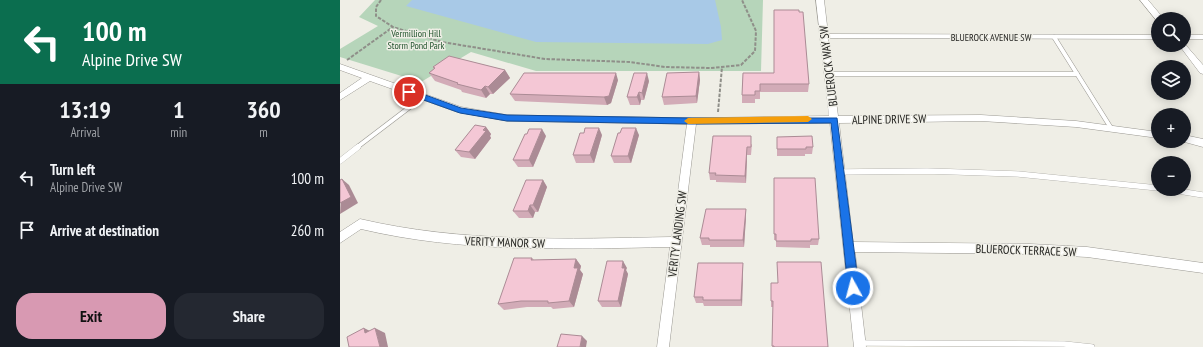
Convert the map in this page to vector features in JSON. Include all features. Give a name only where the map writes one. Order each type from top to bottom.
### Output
[{"type":"street","name":"BLUEROCK WAY SW","points":[[820,0],[860,345]]},
{"type":"street","points":[[1144,0],[1154,12]]},
{"type":"street","name":"BLUEROCK AVENUE SW","points":[[825,36],[1151,37]]},
{"type":"street","points":[[1191,37],[1203,37]]},
{"type":"street","points":[[1188,52],[1203,71]]},
{"type":"street","name":"ALPINE DRIVE SW","points":[[343,64],[368,77],[460,110],[507,118],[692,121],[980,118],[1027,120],[1111,128],[1151,134]]},
{"type":"street","points":[[340,97],[368,77]]},
{"type":"street","name":"VERITY LANDING SW","points":[[663,347],[692,121]]},
{"type":"street","points":[[1191,140],[1203,143]]},
{"type":"street","name":"VERITY MANOR SW","points":[[340,238],[360,224],[394,232],[451,240],[566,244],[676,242]]},
{"type":"street","name":"BLUEROCK TERRACE SW","points":[[848,247],[1037,249],[1087,252],[1203,268]]},
{"type":"lane","points":[[1054,37],[1111,128]]},
{"type":"lane","points":[[829,74],[1077,74]]},
{"type":"lane","points":[[340,161],[423,97]]},
{"type":"lane","points":[[840,172],[927,171],[1018,174],[1151,187]]},
{"type":"lane","points":[[1191,193],[1203,195]]},
{"type":"lane","points":[[860,345],[1064,344],[1092,347]]},
{"type":"path","points":[[381,0],[376,7],[376,16],[393,27],[442,42],[545,59],[630,62],[665,67],[722,67],[741,65],[755,51],[756,31],[742,0]]},
{"type":"path","points":[[343,64],[393,27]]},
{"type":"path","points":[[717,121],[722,67]]},
{"type":"green space","name":"Vermillion Hill Storm Pond Park","points":[[375,0],[763,0],[761,71],[536,71],[471,52],[421,82],[340,57],[340,49],[378,26],[359,17]]},
{"type":"water","points":[[412,0],[715,0],[721,27],[722,40],[708,44],[536,42],[406,6]]},
{"type":"building","points":[[774,10],[799,10],[799,12],[803,12],[809,84],[760,84],[760,91],[755,91],[755,95],[742,95],[743,73],[774,73]]},
{"type":"building","points":[[449,56],[505,70],[488,87],[485,86],[481,90],[457,84],[458,83],[429,73],[435,68],[433,67]]},
{"type":"building","points":[[699,72],[696,96],[662,97],[667,73]]},
{"type":"building","points":[[524,73],[616,73],[609,96],[604,97],[510,94]]},
{"type":"building","points":[[634,73],[647,73],[642,93],[639,92],[637,97],[627,97]]},
{"type":"building","points":[[475,125],[486,127],[483,130],[486,131],[469,152],[455,150]]},
{"type":"building","points":[[585,128],[599,128],[590,155],[573,155],[580,133],[584,133]]},
{"type":"building","points":[[622,128],[636,128],[628,156],[611,156],[618,133],[620,133]]},
{"type":"building","points":[[529,129],[542,129],[529,160],[513,160],[525,134],[527,134]]},
{"type":"building","points":[[713,136],[751,136],[751,147],[747,147],[745,176],[715,175],[716,173],[709,173]]},
{"type":"building","points":[[812,136],[813,147],[806,147],[806,149],[777,149],[777,137]]},
{"type":"building","points":[[774,178],[815,178],[819,239],[811,239],[811,241],[776,241],[776,234],[774,234]]},
{"type":"building","points":[[342,179],[351,197],[340,203],[340,180]]},
{"type":"building","points":[[526,180],[543,180],[533,205],[530,205],[528,211],[513,211]]},
{"type":"building","points":[[706,209],[746,209],[743,240],[709,240],[709,238],[700,238]]},
{"type":"building","points":[[514,258],[532,258],[531,260],[576,259],[574,268],[578,268],[569,301],[548,303],[548,301],[521,301],[498,304]]},
{"type":"building","points":[[607,261],[623,261],[622,268],[625,268],[618,301],[598,301]]},
{"type":"building","points":[[777,262],[821,262],[828,347],[772,346],[773,301],[771,301],[771,283],[778,283]]},
{"type":"building","points":[[698,263],[743,263],[741,300],[703,300],[703,297],[694,297]]},
{"type":"building","points":[[364,328],[365,333],[375,328],[380,347],[349,347],[347,337]]},
{"type":"building","points":[[561,334],[582,336],[580,347],[557,347]]},
{"type":"slow traffic","points":[[688,121],[808,119]]},
{"type":"route","points":[[409,92],[460,110],[507,118],[692,121],[803,119],[834,120],[853,288]]}]
